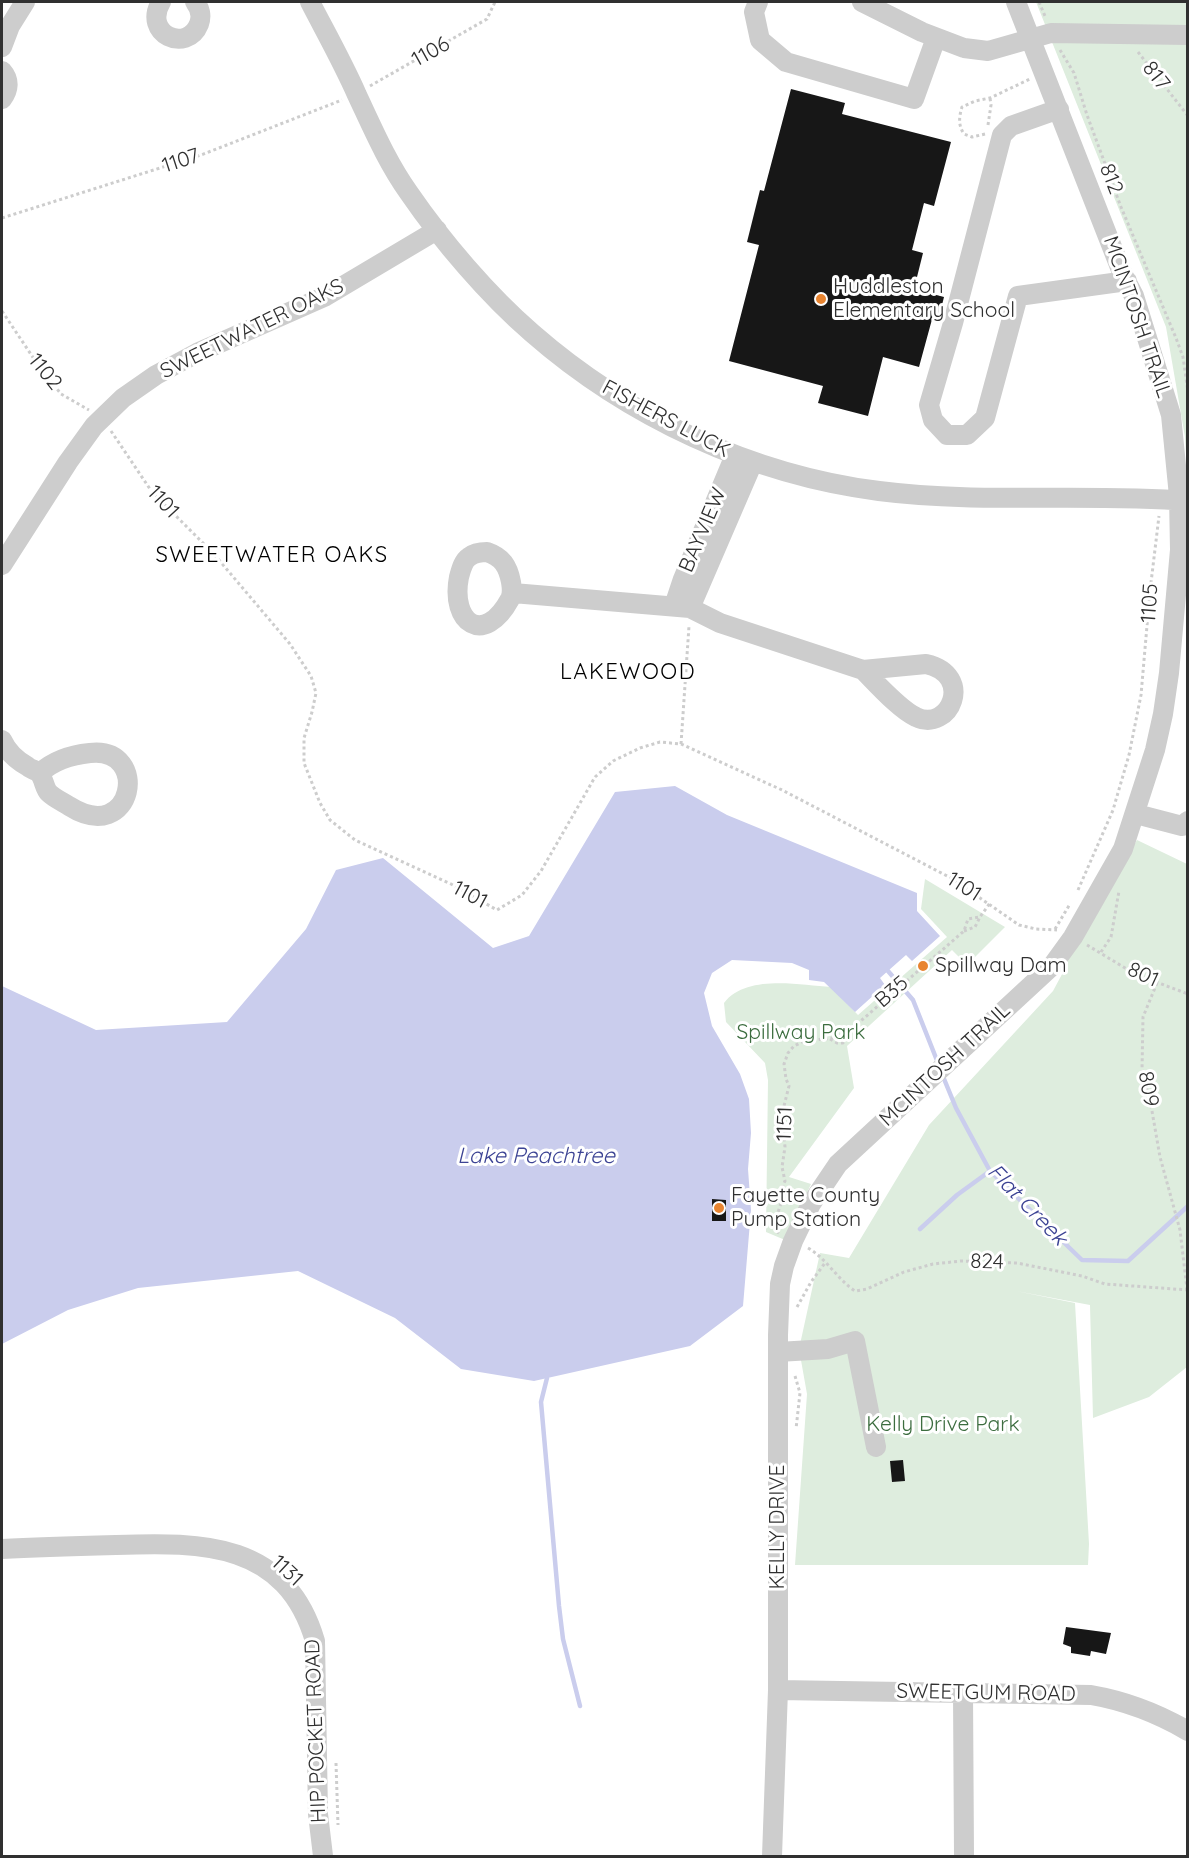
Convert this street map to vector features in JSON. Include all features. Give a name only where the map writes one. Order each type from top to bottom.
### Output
[{"type":"street","points":[[2,47],[10,26],[25,2]]},
{"type":"street","points":[[161,2],[157,8],[157,23],[165,35],[180,39],[187,37],[198,27],[200,13],[195,2]]},
{"type":"street","name":"FISHERS LUCK","points":[[310,2],[357,94],[379,145],[408,192],[459,258],[530,332],[603,387],[666,423],[744,459],[832,483],[941,497],[1176,500]]},
{"type":"street","points":[[758,2],[754,12],[760,40],[786,62],[914,99],[936,38]]},
{"type":"street","points":[[862,2],[936,38],[964,48],[988,51],[1052,33],[1188,35]]},
{"type":"street","name":"MCINTOSH TRAIL","points":[[811,1204],[838,1164],[1052,966],[1073,937],[1123,849],[1155,750],[1163,714],[1180,550],[1171,415],[1130,289],[1016,2]]},
{"type":"street","points":[[2,71],[8,86],[7,93],[2,99]]},
{"type":"street","points":[[1059,109],[1011,126],[1002,135],[929,405],[933,420],[947,435],[967,435],[985,418],[1018,296],[1130,289]]},
{"type":"street","name":"SWEETWATER OAKS","points":[[2,565],[68,462],[94,426],[123,398],[156,375],[197,353],[326,296],[437,230]]},
{"type":"street","name":"BAYVIEW","points":[[682,607],[744,459]]},
{"type":"street","points":[[513,593],[682,607],[720,623],[863,670]]},
{"type":"street","points":[[2,740],[6,750],[25,766],[40,773]]},
{"type":"street","points":[[1136,814],[1182,826],[1188,821]]},
{"type":"street","name":"KELLY DRIVE","points":[[772,1857],[778,1690],[779,1302],[784,1266],[811,1204]]},
{"type":"street","points":[[778,1352],[828,1349],[855,1341],[876,1446]]},
{"type":"street","name":"HIP POCKET ROAD","points":[[2,1549],[131,1544],[200,1545],[235,1553],[263,1565],[279,1578],[297,1598],[309,1619],[315,1641],[318,1814],[323,1857]]},
{"type":"street","name":"SWEETGUM ROAD","points":[[778,1690],[1091,1695],[1138,1707],[1161,1716],[1188,1731]]},
{"type":"street","points":[[963,1694],[964,1857]]},
{"type":"path","name":"1106","points":[[357,94],[487,19],[495,2]]},
{"type":"path","name":"812","points":[[1039,2],[1052,33],[1074,73],[1121,207],[1157,289],[1183,357],[1188,392]]},
{"type":"path","name":"817","points":[[1128,35],[1144,62],[1188,116]]},
{"type":"path","points":[[990,98],[992,105],[985,135],[972,137],[964,134],[960,128],[959,117],[962,107],[990,98],[1027,79],[1068,64]]},
{"type":"path","name":"1107","points":[[2,218],[201,155],[357,94]]},
{"type":"path","points":[[1130,289],[1157,289]]},
{"type":"path","name":"1102","points":[[2,311],[36,362],[61,394],[102,419]]},
{"type":"path","name":"1101","points":[[102,419],[152,492],[213,553],[290,644],[311,676],[316,693],[304,738],[304,763],[320,803],[330,820],[355,840],[451,884],[497,910],[522,895],[541,871],[596,777],[613,761],[640,748],[660,742],[681,744],[782,790],[951,878],[1019,924],[1036,930],[1055,930],[1072,901]]},
{"type":"path","name":"1105","points":[[1078,891],[1113,810],[1129,755],[1141,695],[1150,591],[1176,500]]},
{"type":"path","points":[[681,744],[682,607]]},
{"type":"path","points":[[964,931],[975,927],[990,903]]},
{"type":"path","points":[[964,931],[968,919],[980,917]]},
{"type":"path","name":"B35","points":[[863,1018],[964,931]]},
{"type":"path","name":"801","points":[[1101,952],[1135,974],[1188,994]]},
{"type":"path","name":"809","points":[[1157,983],[1143,1017],[1142,1070],[1160,1158],[1180,1230],[1187,1290]]},
{"type":"path","name":"1151","points":[[829,1038],[837,1043],[843,1043],[863,1018]]},
{"type":"path","name":"1151","points":[[783,1237],[775,1230],[774,1225],[785,1181],[782,1167],[785,1147],[782,1114],[789,1086],[784,1064],[788,1053],[794,1046],[804,1041],[834,1038],[837,1034],[855,1026]]},
{"type":"path","name":"824","points":[[807,1247],[819,1255],[845,1285],[855,1291],[867,1289],[904,1272],[933,1264],[961,1261],[1017,1263],[1082,1276],[1105,1284],[1187,1290]]},
{"type":"path","points":[[335,1753],[338,1826]]},
{"type":"green space","points":[[1036,2],[1187,2],[1187,470],[1185,437],[1166,327]]},
{"type":"green space","name":"Kelly Drive Park","points":[[1137,840],[1187,864],[1187,1367],[1149,1397],[1093,1418],[1090,1305],[1016,1291],[1075,1303],[1089,1544],[1088,1565],[795,1565],[807,1394],[799,1349],[820,1253],[849,1258],[929,1125],[1053,991],[1068,963],[1068,957]]},
{"type":"green space","name":"Spillway Park","points":[[925,879],[1005,927],[967,965],[952,950],[847,1046],[854,1088],[789,1177],[811,1184],[785,1240],[766,1232],[768,1080],[765,1063],[726,1022],[724,1003],[734,994],[759,985],[774,983],[831,987],[858,1015],[947,937],[921,909]]},
{"type":"water","name":"Lake Peachtree","points":[[675,786],[727,815],[917,893],[917,911],[940,936],[912,961],[906,955],[880,978],[885,985],[855,1012],[824,982],[809,980],[809,970],[792,963],[732,960],[712,973],[704,993],[712,1026],[740,1074],[749,1099],[751,1133],[748,1169],[751,1210],[743,1306],[690,1346],[534,1381],[461,1369],[395,1318],[298,1271],[138,1288],[68,1310],[2,1344],[2,986],[96,1030],[227,1022],[306,929],[336,870],[383,858],[493,948],[529,936],[615,792]]},
{"type":"building","name":"Huddleston Elementary School","points":[[791,89],[845,103],[842,114],[951,142],[934,206],[924,203],[912,250],[923,253],[914,289],[944,297],[940,313],[934,312],[919,367],[883,357],[868,416],[818,403],[823,386],[729,361],[759,245],[747,242],[760,190],[764,191]]},
{"type":"building","points":[[712,1199],[726,1200],[726,1221],[712,1221]]},
{"type":"building","points":[[903,1460],[905,1481],[892,1482],[890,1461]]},
{"type":"building","points":[[1066,1627],[1111,1633],[1106,1654],[1091,1651],[1090,1656],[1071,1653],[1071,1647],[1063,1644]]},
{"type":"waterway","name":"Flat Creek","points":[[888,971],[913,1000],[938,1063]]},
{"type":"waterway","name":"Flat Creek","points":[[942,1074],[956,1108],[990,1171],[1082,1260],[1128,1261],[1188,1206]]},
{"type":"waterway","name":"Flat Creek","points":[[920,1229],[957,1195],[990,1171]]},
{"type":"waterway","points":[[547,1378],[541,1402],[559,1606],[563,1639],[580,1706]]},
{"type":"place","name":"Huddleston Elementary School","points":[[821,299]]},
{"type":"place","name":"Spillway Dam","points":[[923,966]]},
{"type":"place","name":"Fayette County Pump Station","points":[[719,1208]]},
{"type":"district","name":"SWEETWATER OAKS","points":[[272,555]]},
{"type":"district","name":"LAKEWOOD","points":[[628,672]]}]
